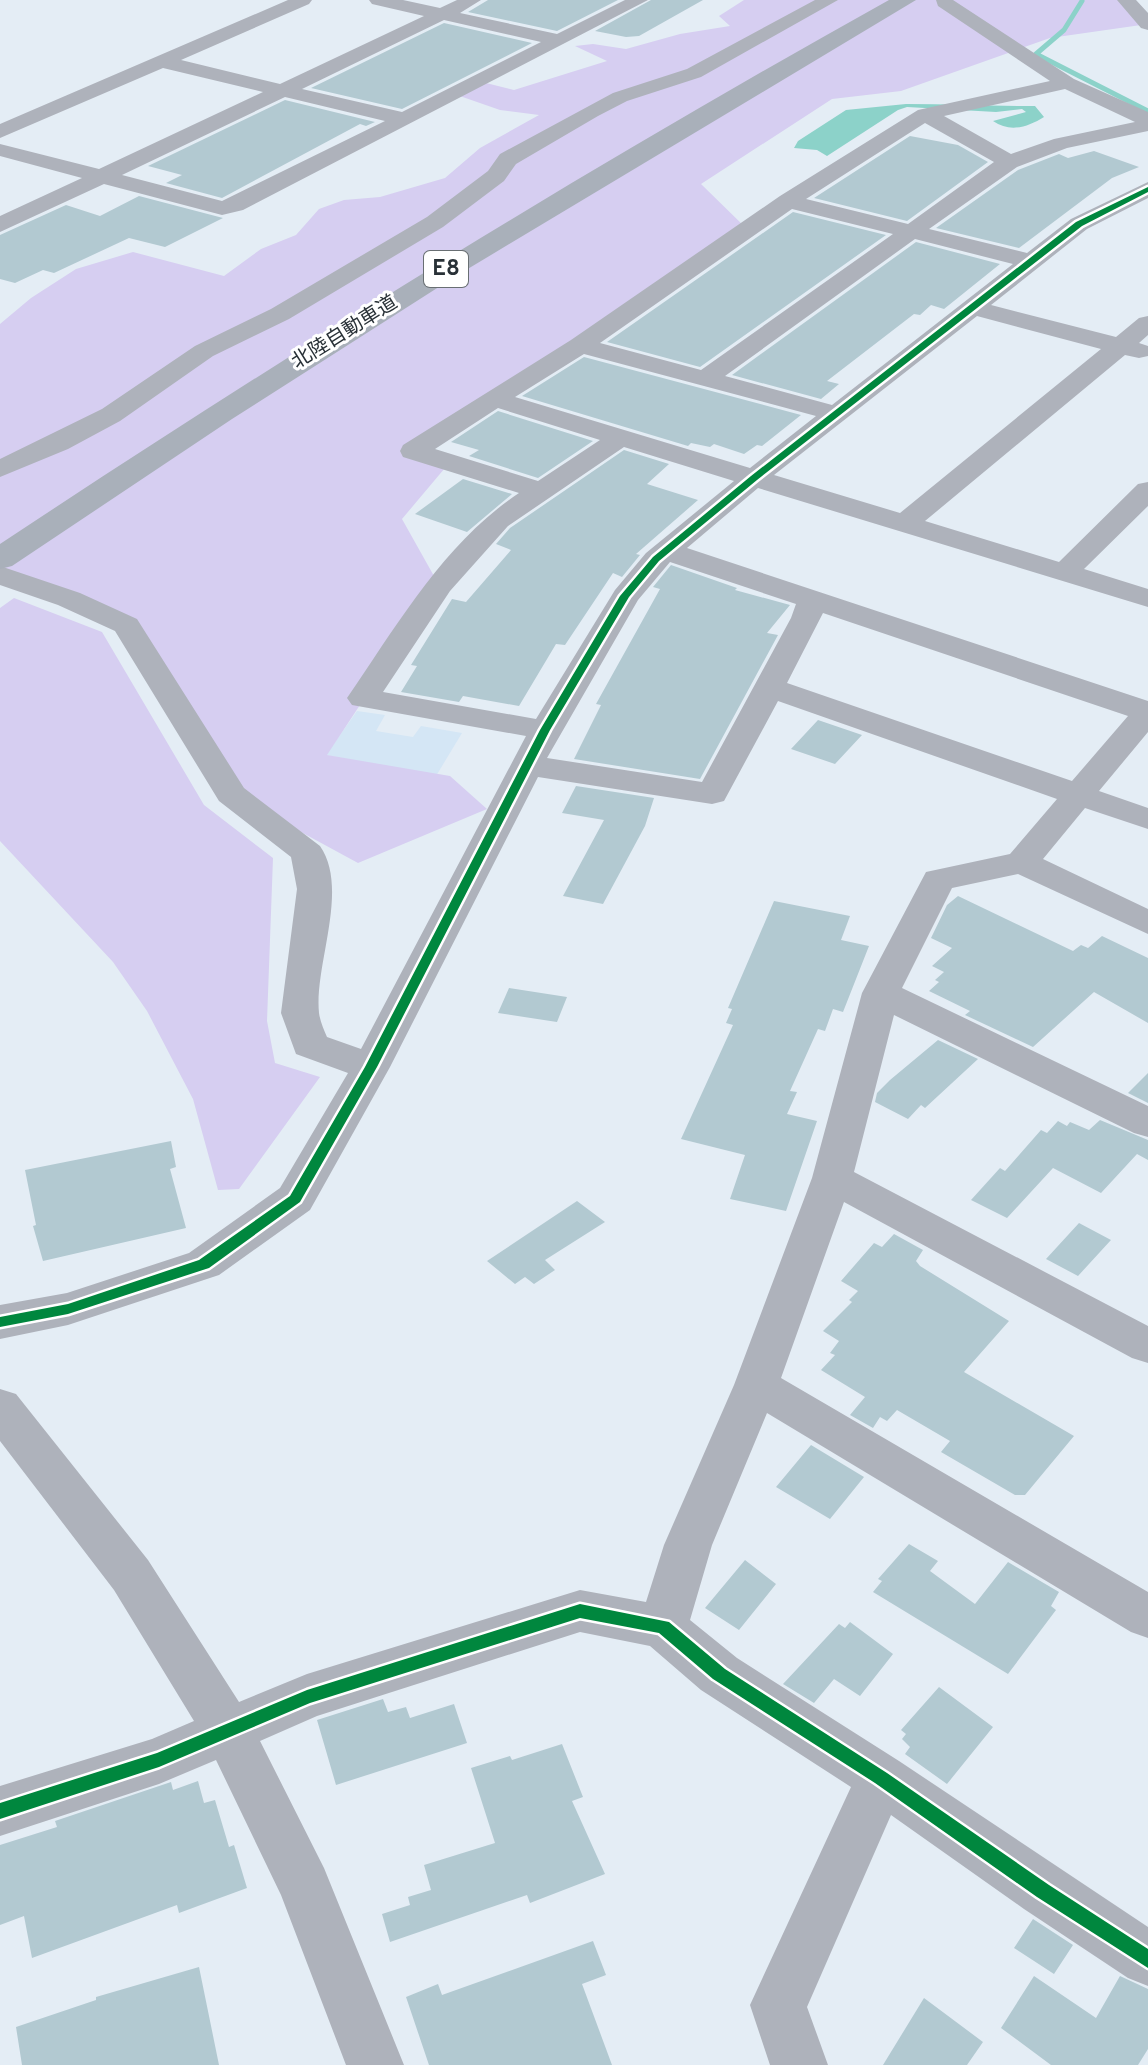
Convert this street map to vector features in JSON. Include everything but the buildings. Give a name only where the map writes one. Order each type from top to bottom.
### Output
[{"type":"highway","name":"北陸自動車道","points":[[163,420],[409,266],[606,148],[871,0]]},
{"type":"highway","name":"北陸自動車道","points":[[0,559],[262,385],[465,258],[633,155],[905,0]]},
{"type":"street","points":[[0,132],[303,0]]},
{"type":"street","points":[[378,0],[558,40]]},
{"type":"street","points":[[0,225],[472,0]]},
{"type":"street","points":[[0,150],[222,208],[235,205],[639,0]]},
{"type":"street","points":[[0,469],[59,443],[111,415],[204,351],[280,314],[435,222],[496,176],[508,159],[580,118],[620,97],[694,73],[829,0]]},
{"type":"street","points":[[1126,0],[1148,24]]},
{"type":"street","points":[[957,2],[1067,83],[1148,123]]},
{"type":"street","points":[[163,62],[404,119]]},
{"type":"street","points":[[541,491],[413,451],[580,345],[788,201],[925,114],[1067,83]]},
{"type":"street","points":[[925,114],[1009,162]]},
{"type":"street","points":[[706,378],[1009,162],[1061,143],[1148,123]]},
{"type":"street","points":[[0,1322],[68,1309],[204,1264],[295,1199],[371,1067],[545,730],[625,596],[656,559],[754,478],[1079,224],[1148,189]]},
{"type":"street","points":[[788,201],[1034,262]]},
{"type":"street","points":[[975,308],[1148,353]]},
{"type":"street","points":[[904,524],[1148,323]]},
{"type":"street","points":[[580,345],[837,414]]},
{"type":"street","points":[[494,399],[1148,598]]},
{"type":"street","points":[[545,730],[363,698],[439,585],[498,520],[620,438]]},
{"type":"street","points":[[1064,573],[1144,499]]},
{"type":"street","points":[[663,1627],[688,1545],[756,1385],[832,1178],[881,993],[938,880],[1022,862],[1148,712],[667,551]]},
{"type":"street","points":[[0,575],[69,599],[126,625],[231,794],[308,853],[315,889],[300,1013],[310,1045],[371,1067]]},
{"type":"street","points":[[527,765],[712,794],[806,618],[812,599]]},
{"type":"street","points":[[769,687],[1148,819]]},
{"type":"street","points":[[1022,862],[1148,923]]},
{"type":"street","points":[[881,993],[1148,1123]]},
{"type":"street","points":[[832,1178],[1148,1346]]},
{"type":"street","points":[[756,1385],[1148,1617]]},
{"type":"street","points":[[0,1407],[131,1575],[228,1730],[305,1886],[375,2065]]},
{"type":"street","points":[[0,1811],[159,1760],[307,1697],[580,1611],[663,1627],[732,1683],[881,1778],[1043,1891],[1148,1959]]},
{"type":"street","points":[[799,2065],[778,2005],[881,1778]]},
{"type":"shaded area","points":[[744,0],[1126,0],[1148,24],[1050,38],[901,91],[832,99],[701,184],[747,229],[414,450],[450,462],[402,519],[439,585],[327,755],[450,776],[487,809],[358,863],[231,794],[125,625],[0,576],[0,324],[31,298],[76,269],[133,252],[224,276],[261,249],[296,235],[319,209],[344,200],[380,197],[445,178],[480,148],[539,115],[500,110],[454,94],[478,81],[514,90],[607,61],[575,46],[593,44],[626,49],[680,34],[730,26],[719,16]]},
{"type":"shaded area","points":[[906,104],[1035,106],[1044,117],[1032,124],[1012,128],[993,121],[1026,112],[1022,109],[996,112],[907,107],[827,156],[817,150],[794,148],[798,141],[846,110]]},
{"type":"shaded area","points":[[14,598],[102,632],[204,805],[273,858],[267,1021],[275,1063],[320,1077],[239,1189],[218,1190],[193,1099],[147,1011],[113,962],[0,841],[0,608]]},
{"type":"shaded area","points":[[357,711],[385,715],[376,731],[413,737],[421,726],[462,733],[436,776],[326,755]]},
{"type":"waterway","points":[[1082,1],[1064,30],[1036,54],[1148,111]]},
{"type":"cycle path","points":[[0,1322],[68,1309],[204,1264],[295,1199],[371,1067],[545,730],[625,596],[656,559],[754,478],[1079,224],[1148,189]]},
{"type":"cycle path","points":[[0,1811],[159,1760],[307,1697],[580,1611],[663,1627],[719,1674],[881,1778],[1043,1891],[1148,1959]]}]
